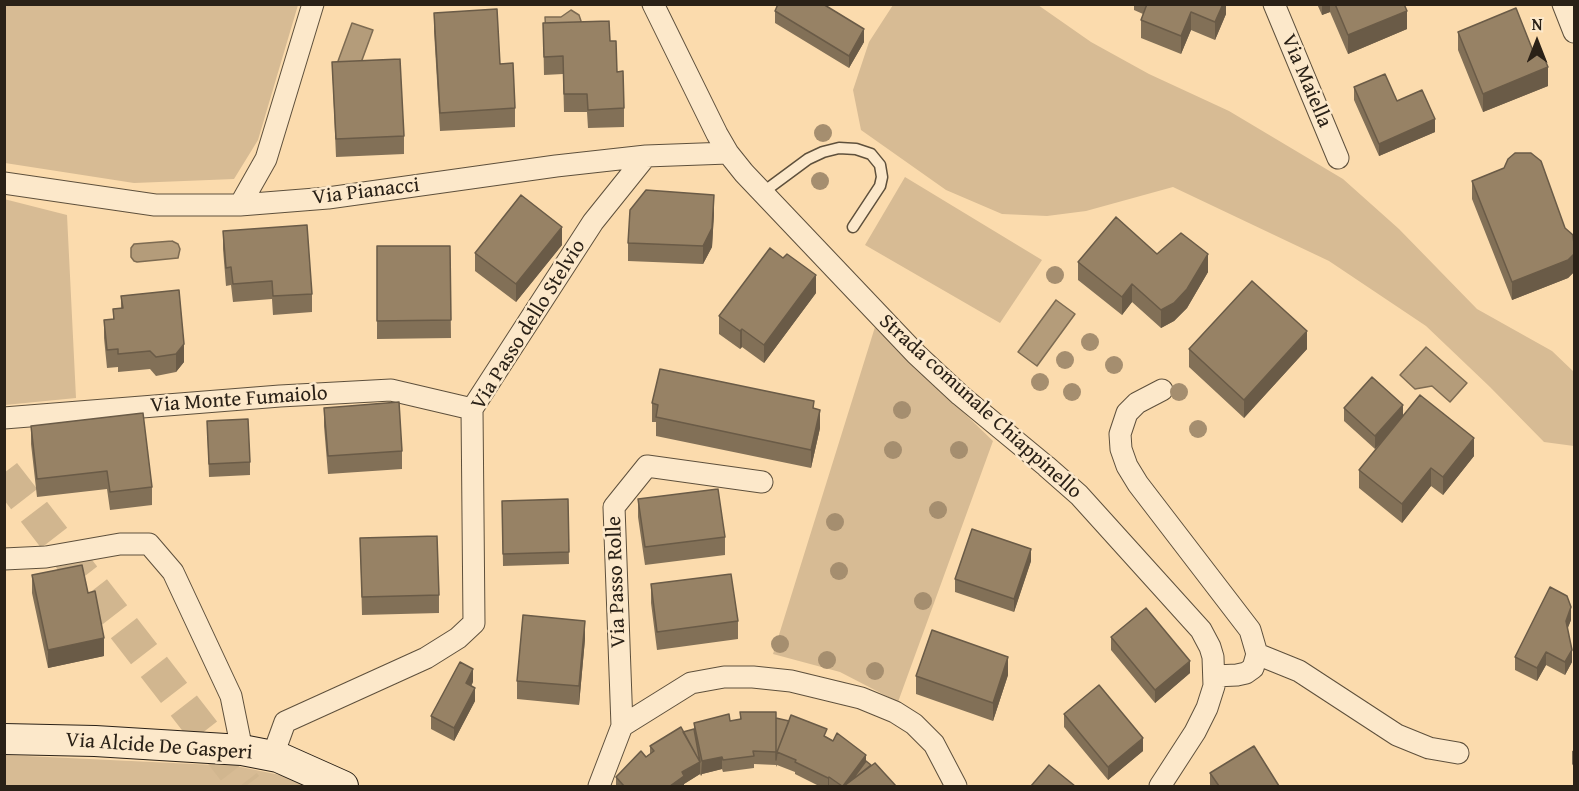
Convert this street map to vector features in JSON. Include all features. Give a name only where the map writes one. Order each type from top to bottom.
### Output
[{"type":"street","points":[[240,205],[266,159],[313,4]]},
{"type":"street","name":"Strada comunale Chiappinello","points":[[653,4],[707,116],[728,153],[762,193],[916,354],[960,395],[1046,466],[1098,515],[1195,622],[1210,647],[1215,676],[1214,686],[1202,720],[1160,786]]},
{"type":"street","name":"Via Maiella","points":[[1274,4],[1338,158]]},
{"type":"street","points":[[1563,4],[1575,32]]},
{"type":"street","name":"Via Pianacci","points":[[4,183],[155,205],[240,205],[328,198],[556,166],[646,156],[728,153]]},
{"type":"street","name":"Via Passo dello Stelvio","points":[[278,757],[277,744],[285,722],[426,658],[458,638],[474,623],[472,410],[593,222],[646,156]]},
{"type":"street","name":"Via Monte Fumaiolo","points":[[4,418],[280,396],[391,390],[472,410]]},
{"type":"street","points":[[1162,390],[1137,403],[1127,413],[1120,434],[1123,456],[1138,484],[1250,630],[1257,654],[1252,668],[1246,673],[1215,676]]},
{"type":"street","name":"Via Passo Rolle","points":[[599,786],[622,726],[614,507],[647,466],[762,482]]},
{"type":"street","points":[[4,559],[46,557],[120,544],[150,544],[173,572],[231,696],[242,750]]},
{"type":"street","points":[[1257,654],[1299,671],[1376,723],[1407,740],[1429,748],[1458,753]]},
{"type":"street","points":[[622,726],[691,683],[724,678],[791,681],[861,698],[895,712],[914,724],[934,744],[956,786]]},
{"type":"street","name":"Via Alcide De Gasperi","points":[[4,739],[95,741],[242,750],[278,757],[343,786]]},
{"type":"lane","points":[[762,193],[808,159],[823,152],[839,148],[856,149],[871,154],[880,165],[882,177],[880,186],[853,227]]},
{"type":"shaded area","points":[[4,5],[298,5],[258,140],[234,179],[134,183],[5,163]]},
{"type":"shaded area","points":[[893,5],[1038,5],[1091,42],[1149,74],[1229,111],[1343,179],[1399,229],[1477,309],[1552,351],[1574,372],[1574,446],[1544,442],[1426,326],[1329,261],[1173,187],[1086,211],[1047,216],[1002,214],[946,190],[861,130],[853,90],[869,42]]},
{"type":"shaded area","points":[[571,10],[579,15],[580,27],[546,36],[545,17],[561,17]]},
{"type":"shaded area","points":[[352,23],[373,30],[362,60],[355,65],[334,72]]},
{"type":"shaded area","points":[[905,177],[1042,260],[1000,323],[865,245]]},
{"type":"shaded area","points":[[4,199],[67,215],[76,398],[5,405]]},
{"type":"shaded area","points":[[172,241],[178,244],[180,249],[178,258],[137,262],[131,257],[131,248],[134,244]]},
{"type":"shaded area","points":[[1056,300],[1075,314],[1037,366],[1018,352]]},
{"type":"shaded area","points":[[875,327],[993,441],[898,702],[840,672],[773,654]]},
{"type":"shaded area","points":[[1426,347],[1467,383],[1450,402],[1432,386],[1415,389],[1400,375]]},
{"type":"shaded area","points":[[5,755],[236,766],[295,778],[311,786],[5,786]]},
{"type":"building","points":[[778,4],[823,4],[864,29],[849,56],[775,11]]},
{"type":"building","points":[[1147,4],[1223,4],[1215,22],[1191,12],[1181,36],[1141,20]]},
{"type":"building","points":[[1335,4],[1404,4],[1407,11],[1348,35]]},
{"type":"building","points":[[1516,8],[1533,51],[1540,48],[1548,67],[1483,94],[1458,32]]},
{"type":"building","points":[[497,9],[500,64],[513,63],[515,108],[440,113],[434,13]]},
{"type":"building","points":[[609,21],[610,41],[616,41],[617,72],[623,71],[624,108],[588,110],[587,94],[564,94],[563,56],[544,57],[543,23]]},
{"type":"building","points":[[400,59],[404,136],[336,139],[332,62]]},
{"type":"building","points":[[1385,74],[1397,101],[1422,90],[1435,119],[1379,144],[1354,87]]},
{"type":"building","points":[[1515,153],[1531,153],[1541,161],[1565,228],[1573,235],[1575,253],[1568,260],[1512,282],[1472,181],[1504,168],[1508,159]]},
{"type":"building","points":[[646,190],[714,195],[712,228],[703,246],[628,243],[630,210]]},
{"type":"building","points":[[521,195],[562,227],[516,284],[475,253]]},
{"type":"building","points":[[1116,217],[1157,254],[1181,233],[1208,254],[1187,289],[1174,303],[1161,310],[1132,284],[1122,297],[1078,262]]},
{"type":"building","points":[[307,225],[312,294],[273,296],[272,281],[233,284],[231,267],[226,268],[223,231]]},
{"type":"building","points":[[377,246],[450,246],[451,320],[377,321]]},
{"type":"building","points":[[770,248],[783,258],[787,254],[816,275],[764,345],[719,316]]},
{"type":"building","points":[[1252,281],[1307,331],[1244,400],[1189,349]]},
{"type":"building","points":[[179,290],[184,344],[176,354],[156,357],[150,351],[118,354],[118,349],[107,350],[104,320],[114,319],[113,309],[123,308],[121,296]]},
{"type":"building","points":[[660,369],[814,401],[813,408],[820,410],[811,450],[656,417],[658,405],[652,403]]},
{"type":"building","points":[[1372,377],[1403,405],[1375,436],[1344,408]]},
{"type":"building","points":[[1420,395],[1474,438],[1443,477],[1431,468],[1402,504],[1359,470]]},
{"type":"building","points":[[399,402],[402,451],[328,456],[324,408]]},
{"type":"building","points":[[143,413],[152,487],[110,492],[107,471],[37,479],[31,426]]},
{"type":"building","points":[[248,419],[250,462],[209,464],[207,421]]},
{"type":"building","points":[[718,489],[725,537],[645,547],[638,499]]},
{"type":"building","points":[[568,499],[569,552],[503,554],[502,501]]},
{"type":"building","points":[[972,529],[1031,549],[1014,599],[955,579]]},
{"type":"building","points":[[437,536],[439,595],[362,597],[360,538]]},
{"type":"building","points":[[82,565],[88,593],[95,591],[104,638],[48,650],[32,575]]},
{"type":"building","points":[[731,574],[738,621],[657,632],[651,584]]},
{"type":"building","points":[[1550,587],[1567,596],[1571,607],[1566,621],[1572,650],[1565,662],[1546,652],[1537,668],[1515,657]]},
{"type":"building","points":[[1146,608],[1190,661],[1155,690],[1111,637]]},
{"type":"building","points":[[523,615],[585,621],[579,686],[517,681]]},
{"type":"building","points":[[932,630],[1008,657],[993,703],[916,676]]},
{"type":"building","points":[[460,662],[473,669],[466,683],[475,688],[454,728],[431,716]]},
{"type":"building","points":[[1099,685],[1143,738],[1108,767],[1064,714]]},
{"type":"building","points":[[740,712],[776,712],[776,752],[753,751],[754,756],[723,760],[722,757],[702,761],[694,723],[729,714],[730,721],[741,719]]},
{"type":"building","points":[[791,715],[827,729],[824,736],[833,741],[837,733],[866,755],[843,786],[777,752]]},
{"type":"building","points":[[776,718],[789,721],[776,760]]},
{"type":"building","points":[[681,727],[700,762],[682,772],[684,776],[670,786],[624,786],[616,777],[641,751],[646,757],[654,751],[650,746]]},
{"type":"building","points":[[694,729],[700,762],[683,732]]},
{"type":"building","points":[[1254,746],[1279,786],[1219,786],[1210,773]]},
{"type":"building","points":[[866,761],[871,765],[852,780]]},
{"type":"building","points":[[875,763],[896,786],[844,786]]},
{"type":"building","points":[[1049,765],[1075,786],[1031,786]]},
{"type":"tunnel","points":[[4,473],[246,786]]}]
